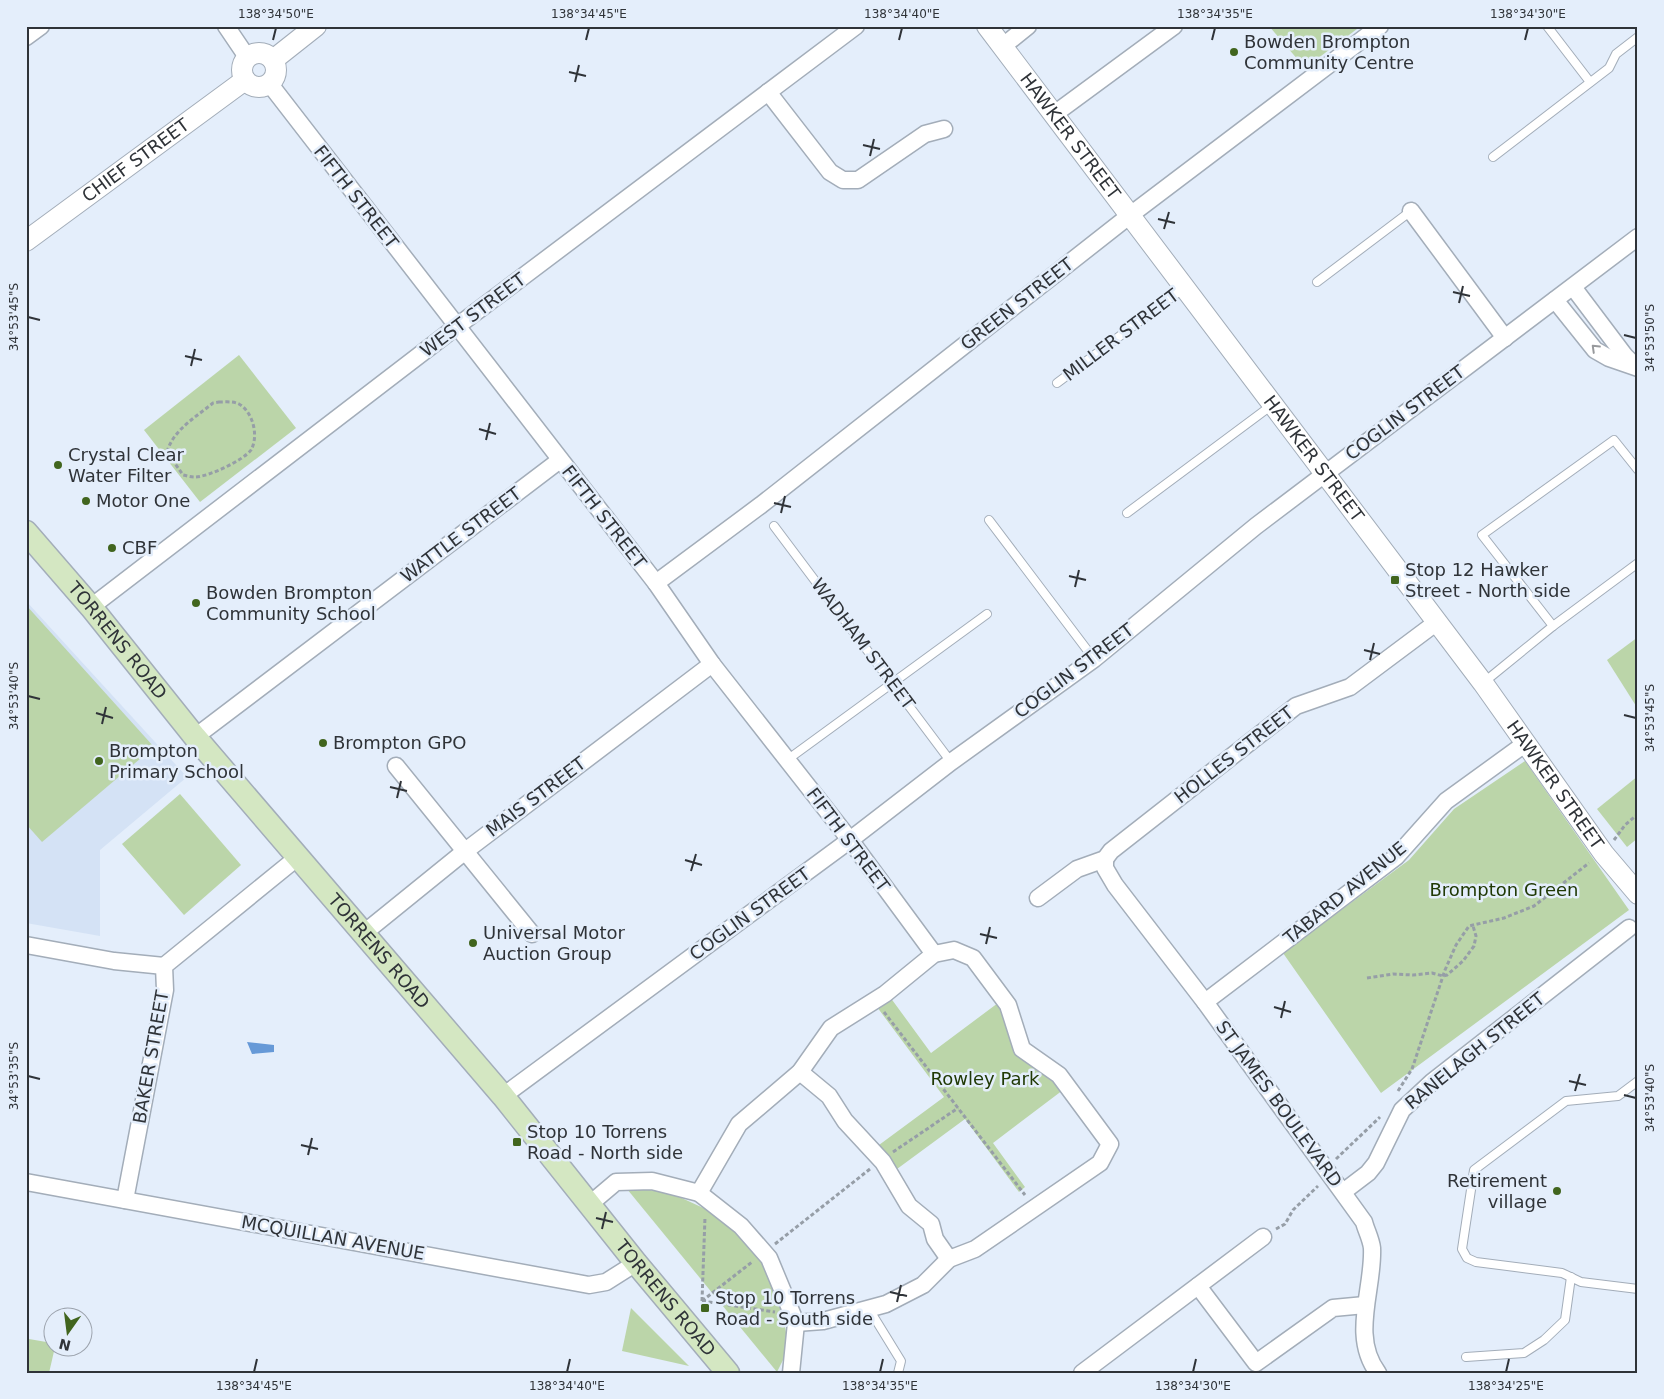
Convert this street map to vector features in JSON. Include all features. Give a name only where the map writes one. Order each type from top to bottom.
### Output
[{"type":"main road","name":"TORRENS ROAD","points":[[26,532],[91,606],[195,737],[503,1096],[636,1263],[728,1373]]},
{"type":"street","points":[[26,37],[41,26]]},
{"type":"street","points":[[226,26],[247,57]]},
{"type":"street","points":[[273,60],[316,26]]},
{"type":"street","name":"WEST STREET","points":[[91,606],[456,327],[856,26]]},
{"type":"street","name":"HAWKER STREET","points":[[987,26],[1483,683],[1604,854],[1638,894]]},
{"type":"street","points":[[1002,47],[1028,26]]},
{"type":"street","points":[[1053,115],[1174,26]]},
{"type":"street","name":"GREEN STREET","points":[[656,583],[761,505],[1129,216],[1380,26]]},
{"type":"street","points":[[254,53],[261,53],[273,60],[276,70],[274,77],[269,83],[263,86],[256,86],[245,80],[242,69],[243,62],[247,57],[254,53]]},
{"type":"street","name":"CHIEF STREET","points":[[26,241],[245,80]]},
{"type":"street","name":"FIFTH STREET","points":[[269,83],[656,583],[712,664],[850,840],[934,954]]},
{"type":"street","points":[[768,92],[830,172],[843,180],[858,180],[926,134],[944,129]]},
{"type":"street","points":[[1411,211],[1505,338]]},
{"type":"street","name":"COGLIN STREET","points":[[503,1096],[850,840],[952,762],[1094,659],[1256,526],[1638,237]]},
{"type":"street","points":[[1574,287],[1625,356],[1638,368]]},
{"type":"street","points":[[1555,300],[1595,350],[1609,358],[1638,368]]},
{"type":"street","name":"WATTLE STREET","points":[[195,737],[560,460]]},
{"type":"street","name":"HOLLES STREET","points":[[1038,898],[1077,869],[1105,860],[1111,850],[1296,706],[1350,687],[1437,622]]},
{"type":"street","name":"MAIS STREET","points":[[364,933],[464,852],[712,664]]},
{"type":"street","name":"TABARD AVENUE","points":[[1205,1002],[1396,857],[1446,801],[1526,742]]},
{"type":"street","points":[[396,766],[532,934]]},
{"type":"street","name":"BAKER STREET","points":[[125,1200],[165,990],[164,966],[298,857]]},
{"type":"street","name":"ST JAMES BOULEVARD","points":[[1105,860],[1105,868],[1114,885],[1205,1002],[1364,1222],[1372,1246],[1365,1305],[1364,1332],[1368,1357],[1378,1373]]},
{"type":"street","name":"RANELAGH STREET","points":[[1343,1192],[1368,1173],[1376,1163],[1402,1110],[1426,1088],[1629,928]]},
{"type":"street","points":[[26,945],[114,961],[164,966]]},
{"type":"street","points":[[699,1193],[739,1124],[800,1072],[830,1028],[885,994],[934,954],[954,950],[973,958],[1008,1005],[1022,1050],[1059,1075],[1110,1144],[1100,1163],[975,1249],[949,1259],[923,1285],[886,1304],[824,1321],[796,1324]]},
{"type":"street","points":[[800,1072],[830,1096],[845,1121],[881,1160],[910,1206],[931,1224],[935,1239],[949,1259]]},
{"type":"street","points":[[590,1204],[616,1182],[652,1181],[699,1193],[741,1226],[769,1258],[796,1324],[791,1373]]},
{"type":"street","name":"MCQUILLAN AVENUE","points":[[26,1182],[589,1285],[606,1282],[636,1263]]},
{"type":"street","points":[[1082,1373],[1263,1237]]},
{"type":"street","points":[[1198,1286],[1259,1368],[1333,1308],[1365,1305]]},
{"type":"lane","points":[[1547,26],[1590,82]]},
{"type":"lane","points":[[1493,157],[1609,68],[1616,54],[1638,37]]},
{"type":"lane","points":[[1317,282],[1411,211]]},
{"type":"lane","name":"MILLER STREET","points":[[1057,383],[1184,288]]},
{"type":"lane","points":[[1126,513],[1272,405]]},
{"type":"lane","points":[[1553,626],[1482,535],[1614,440],[1638,470]]},
{"type":"lane","points":[[989,520],[1094,659]]},
{"type":"lane","name":"WADHAM STREET","points":[[774,526],[952,762]]},
{"type":"lane","points":[[1483,683],[1553,626],[1638,563]]},
{"type":"lane","points":[[787,760],[987,614]]},
{"type":"lane","points":[[1638,1081],[1618,1096],[1566,1101],[1474,1170],[1462,1249],[1467,1258],[1476,1262],[1562,1273],[1581,1282],[1638,1289]]},
{"type":"lane","points":[[1466,1358],[1524,1353],[1544,1340],[1565,1320],[1571,1277]]},
{"type":"lane","points":[[869,1309],[901,1360],[898,1373]]},
{"type":"path","points":[[229,402],[238,404],[247,411],[253,424],[255,436],[250,450],[242,456],[213,473],[196,478],[183,475],[167,452],[174,435],[213,403],[229,402]]},
{"type":"path","points":[[1611,844],[1625,825],[1638,814]]},
{"type":"path","points":[[1397,1093],[1412,1069],[1443,976],[1456,945],[1469,926],[1504,918],[1534,906],[1594,860]]},
{"type":"path","points":[[1443,976],[1463,961],[1474,946],[1476,936],[1473,926]]},
{"type":"path","points":[[1367,978],[1393,974],[1413,975],[1424,973],[1443,976]]},
{"type":"path","points":[[875,1000],[1035,1208]]},
{"type":"path","points":[[769,1249],[881,1160],[958,1108]]},
{"type":"path","points":[[1344,1163],[1335,1160],[1381,1116]]},
{"type":"path","points":[[1263,1237],[1285,1224],[1293,1210],[1318,1186]]},
{"type":"path","points":[[702,1302],[705,1216]]},
{"type":"path","points":[[702,1302],[754,1261]]},
{"type":"path","points":[[702,1302],[779,1313]]},
{"type":"shaded area","name":"Brompton Primary School","points":[[26,601],[187,777],[100,850],[100,936],[26,923]]},
{"type":"green space","points":[[1269,26],[1361,26],[1305,68]]},
{"type":"green space","points":[[239,355],[296,428],[200,502],[144,430]]},
{"type":"green space","points":[[26,605],[154,747],[42,842],[26,824]]},
{"type":"green space","points":[[1638,637],[1638,709],[1607,660]]},
{"type":"green space","name":"Brompton Green","points":[[1525,761],[1629,910],[1381,1093],[1283,953],[1409,860],[1454,809]]},
{"type":"green space","points":[[1638,776],[1638,838],[1627,847],[1597,809]]},
{"type":"green space","points":[[180,794],[241,865],[184,915],[122,844]]},
{"type":"green space","name":"Rowley Park","points":[[890,997],[931,1053],[998,1003],[1020,1051],[1063,1090],[993,1143],[1025,1187],[1019,1192],[965,1119],[897,1169],[879,1145],[944,1097],[877,1007]]},
{"type":"green space","points":[[639,1188],[673,1194],[712,1212],[731,1227],[765,1265],[781,1306],[786,1332],[786,1354],[777,1372],[627,1189]]},
{"type":"green space","points":[[631,1308],[689,1366],[622,1351]]},
{"type":"green space","points":[[29,1339],[42,1341],[42,1356],[53,1356],[49,1373],[26,1373],[26,1351]]},
{"type":"water","points":[[247,1042],[274,1045],[274,1052],[252,1054]]},
{"type":"place","name":"Bowden Brompton Community Centre","points":[[1234,52]]},
{"type":"place","name":"Crystal Clear Water Filter","points":[[58,465]]},
{"type":"place","name":"Motor One","points":[[86,501]]},
{"type":"place","name":"CBF","points":[[112,548]]},
{"type":"place","name":"Stop 12 Hawker Street - North side","points":[[1395,580]]},
{"type":"place","name":"Bowden Brompton Community School","points":[[196,603]]},
{"type":"place","name":"Brompton GPO","points":[[323,743]]},
{"type":"place","name":"Brompton Primary School","points":[[99,761]]},
{"type":"place","name":"Universal Motor Auction Group","points":[[473,943]]},
{"type":"place","name":"Stop 10 Torrens Road - North side","points":[[517,1142]]},
{"type":"place","name":"Retirement village","points":[[1557,1191]]},
{"type":"place","name":"Stop 10 Torrens Road - South side","points":[[705,1308]]}]
